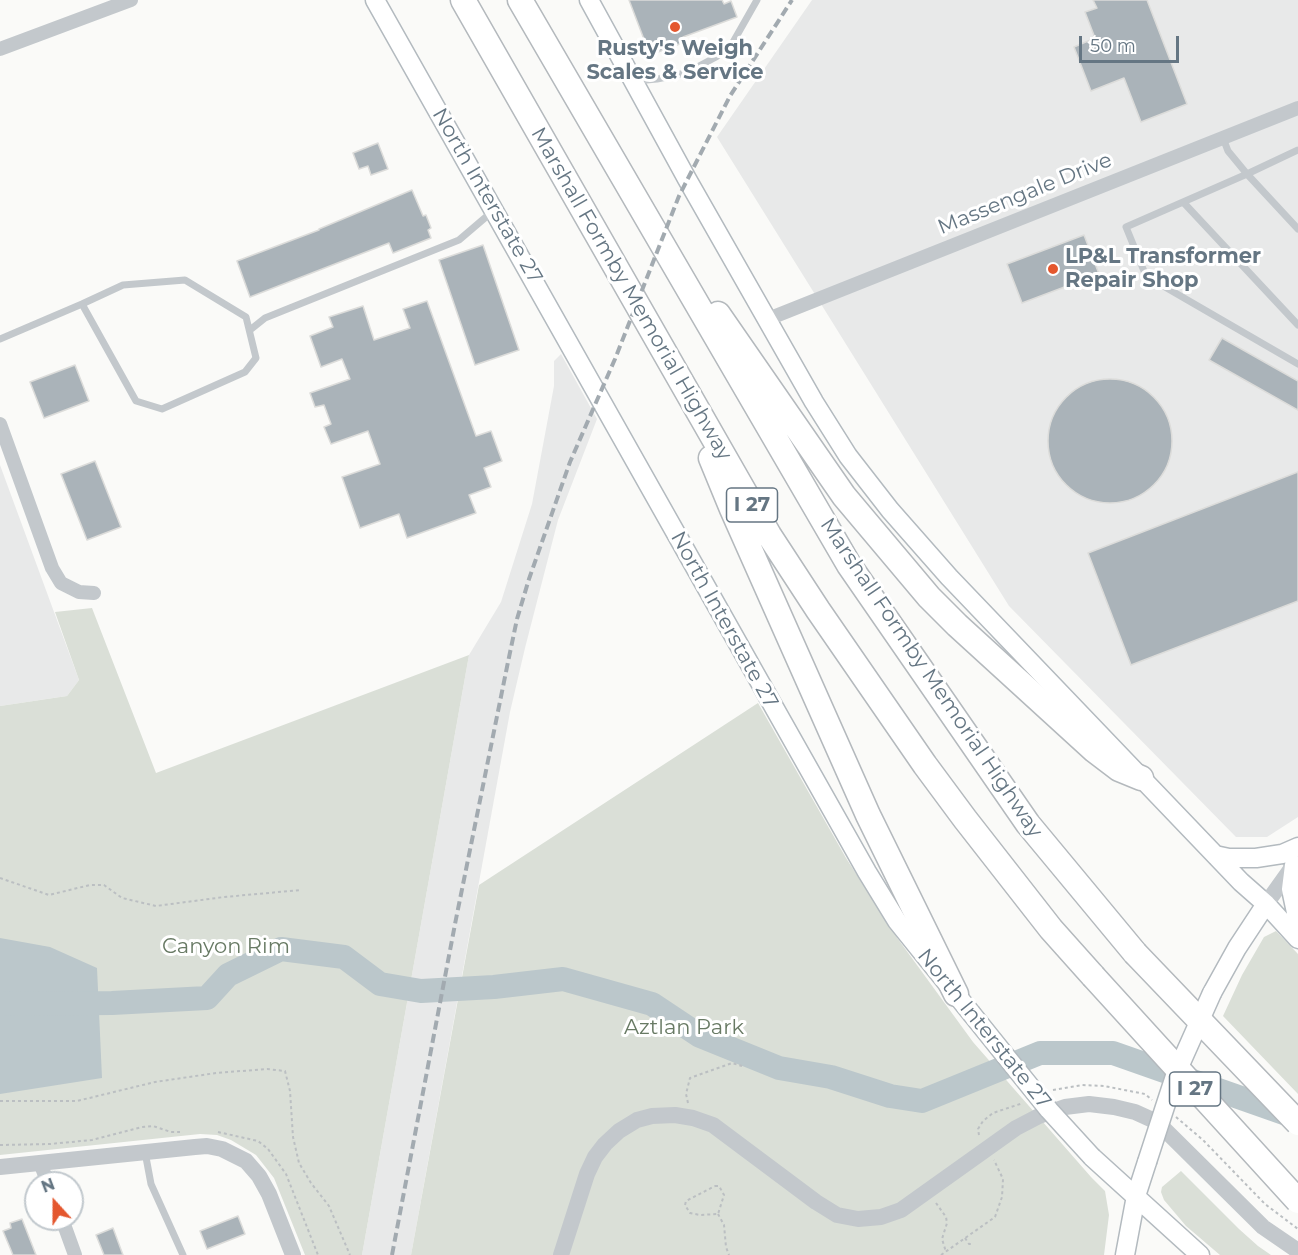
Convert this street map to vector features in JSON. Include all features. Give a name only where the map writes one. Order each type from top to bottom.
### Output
[{"type":"highway","name":"Marshall Formby Memorial Highway","points":[[463,0],[770,535],[874,692],[965,819],[1051,929],[1298,1201]]},
{"type":"highway","name":"Marshall Formby Memorial Highway","points":[[520,0],[849,565],[1028,824],[1136,953],[1298,1123]]},
{"type":"highway","points":[[598,137],[821,465],[896,561],[957,625],[1094,750],[1119,769],[1141,778]]},
{"type":"highway","points":[[689,397],[728,501],[868,815],[956,994]]},
{"type":"main road","name":"North Interstate 27","points":[[375,0],[867,872],[897,921],[1049,1110],[1092,1157],[1200,1255]]},
{"type":"main road","points":[[589,0],[814,402],[848,456],[890,510],[949,577],[1298,939]]},
{"type":"main road","points":[[1215,855],[1229,858],[1256,858],[1282,854],[1298,847]]},
{"type":"main road","points":[[1296,862],[1291,889],[1298,922]]},
{"type":"main road","points":[[1125,1255],[1136,1196],[1175,1076],[1212,993],[1237,948],[1266,904]]},
{"type":"street","points":[[0,49],[131,0]]},
{"type":"street","name":"Massengale Drive","points":[[768,319],[1298,108]]},
{"type":"street","points":[[0,424],[51,567],[61,583],[79,592],[94,593]]},
{"type":"street","points":[[1266,904],[1296,862]]},
{"type":"street","points":[[561,1255],[586,1174],[595,1157],[619,1131],[637,1120],[652,1116],[675,1115],[713,1125],[816,1202],[837,1215],[858,1219],[881,1217],[901,1210],[1016,1128],[1039,1116],[1065,1107],[1089,1104],[1135,1112],[1157,1122],[1263,1227],[1298,1251]]},
{"type":"street","points":[[0,1167],[207,1146],[230,1151],[246,1161],[259,1176],[269,1194],[288,1254]]},
{"type":"street","points":[[40,1163],[43,1171]]},
{"type":"street","points":[[66,1231],[75,1255]]},
{"type":"lane","points":[[633,81],[686,73],[716,57],[732,44],[757,0]]},
{"type":"lane","points":[[1223,138],[1228,151],[1298,229]]},
{"type":"lane","points":[[1298,150],[1126,227],[1146,276],[1298,364]]},
{"type":"lane","points":[[1184,203],[1298,325]]},
{"type":"lane","points":[[250,330],[265,318],[459,240],[494,210]]},
{"type":"lane","points":[[0,339],[123,285],[185,280],[246,318],[256,358],[245,372],[162,409],[136,401],[82,304]]},
{"type":"lane","points":[[145,1152],[152,1184],[183,1255]]},
{"type":"path","points":[[0,878],[49,895],[90,885],[104,885],[122,898],[156,906],[301,890]]},
{"type":"path","points":[[690,1118],[686,1094],[690,1078],[732,1063],[742,1066]]},
{"type":"path","points":[[0,1101],[77,1101],[155,1082],[216,1073],[267,1069],[285,1071],[290,1091],[292,1137],[299,1163],[329,1206],[350,1255]]},
{"type":"path","points":[[1046,1093],[1071,1086],[1104,1086],[1144,1094],[1153,1100]]},
{"type":"path","points":[[941,1255],[995,1216],[1002,1197],[1002,1179],[988,1148],[980,1138],[978,1129],[983,1121],[993,1113],[1027,1102]]},
{"type":"path","points":[[1168,1112],[1203,1140],[1265,1204],[1298,1229]]},
{"type":"path","points":[[718,1214],[690,1214],[685,1205],[686,1201],[720,1186],[724,1195],[718,1214],[724,1225],[729,1255]]},
{"type":"path","points":[[928,1192],[946,1217],[947,1223],[942,1239],[946,1252]]},
{"type":"path","points":[[964,1238],[969,1244],[973,1244]]},
{"type":"shaded area","points":[[812,0],[1298,0],[1298,817],[1267,837],[1236,837],[1009,606],[717,137]]},
{"type":"shaded area","points":[[561,354],[597,419],[558,520],[510,712],[411,1255],[362,1255],[469,655],[501,602],[532,504],[554,386],[554,361]]},
{"type":"shaded area","points":[[0,465],[79,680],[67,696],[0,706]]},
{"type":"shaded area","points":[[0,938],[50,947],[97,968],[102,1078],[0,1094]]},
{"type":"green space","name":"Canyon Rim","points":[[92,608],[156,773],[469,655],[362,1255],[305,1255],[274,1178],[256,1155],[231,1140],[217,1135],[200,1134],[0,1155],[0,706],[67,696],[79,680],[55,612]]},
{"type":"green space","name":"Aztlan Park","points":[[758,703],[846,858],[898,939],[973,1042],[1105,1191],[1109,1215],[1104,1255],[411,1255],[479,885]]},
{"type":"green space","points":[[1276,931],[1298,954],[1298,1094],[1223,1016],[1242,975],[1264,937]]},
{"type":"green space","points":[[1181,1171],[1239,1229],[1271,1255],[1220,1255],[1186,1226],[1164,1200],[1161,1192],[1162,1187]]},
{"type":"building","name":"Rusty's Weigh Scales & Service","points":[[629,0],[722,0],[724,4],[731,1],[737,17],[683,37],[685,42],[650,55]]},
{"type":"building","points":[[1093,0],[1147,0],[1187,104],[1141,122],[1124,78],[1091,91],[1074,47],[1095,38],[1085,12],[1097,8]]},
{"type":"building","points":[[378,143],[388,169],[371,175],[368,166],[359,169],[353,153]]},
{"type":"building","points":[[412,190],[423,216],[426,215],[431,228],[428,230],[431,238],[393,253],[389,243],[250,297],[237,261],[319,230]]},
{"type":"building","name":"LP&L Transformer Repair Shop","points":[[1084,235],[1099,274],[1022,303],[1007,264]]},
{"type":"building","points":[[483,245],[519,350],[475,365],[439,260]]},
{"type":"building","points":[[427,301],[476,436],[491,431],[502,461],[484,468],[491,487],[469,495],[476,513],[407,538],[399,514],[360,528],[342,477],[380,464],[368,431],[331,444],[324,427],[331,424],[324,405],[315,407],[310,393],[350,379],[342,359],[321,367],[310,336],[333,327],[329,317],[363,306],[374,340],[410,328],[403,309]]},
{"type":"building","points":[[1222,338],[1298,381],[1298,410],[1209,360]]},
{"type":"building","points":[[75,365],[89,401],[44,418],[30,382]]},
{"type":"building","points":[[1110,379],[1134,383],[1154,397],[1168,417],[1172,441],[1168,465],[1154,485],[1134,499],[1110,503],[1086,499],[1066,485],[1052,465],[1048,441],[1052,417],[1066,397],[1086,383]]},
{"type":"building","points":[[95,461],[121,527],[87,540],[61,474]]},
{"type":"building","points":[[1298,472],[1298,601],[1131,665],[1088,553]]},
{"type":"building","points":[[238,1216],[245,1234],[207,1249],[200,1231]]},
{"type":"building","points":[[22,1219],[24,1231],[27,1231],[36,1255],[13,1255],[3,1231],[11,1228],[10,1223]]},
{"type":"building","points":[[113,1228],[123,1255],[104,1255],[96,1235]]},
{"type":"waterway","points":[[0,1004],[112,1003],[207,998],[228,975],[281,949],[344,957],[380,984],[421,991],[494,987],[563,979],[652,1004],[700,1036],[779,1068],[831,1077],[890,1096],[922,1101],[1040,1053],[1113,1053],[1295,1117]]},
{"type":"railway","points":[[392,1255],[508,662],[517,619],[529,579],[570,462],[615,359],[679,196],[730,96],[792,0]]},
{"type":"place","name":"Rusty's Weigh Scales & Service","points":[[675,27]]},
{"type":"place","name":"LP&L Transformer Repair Shop","points":[[1053,269]]}]
